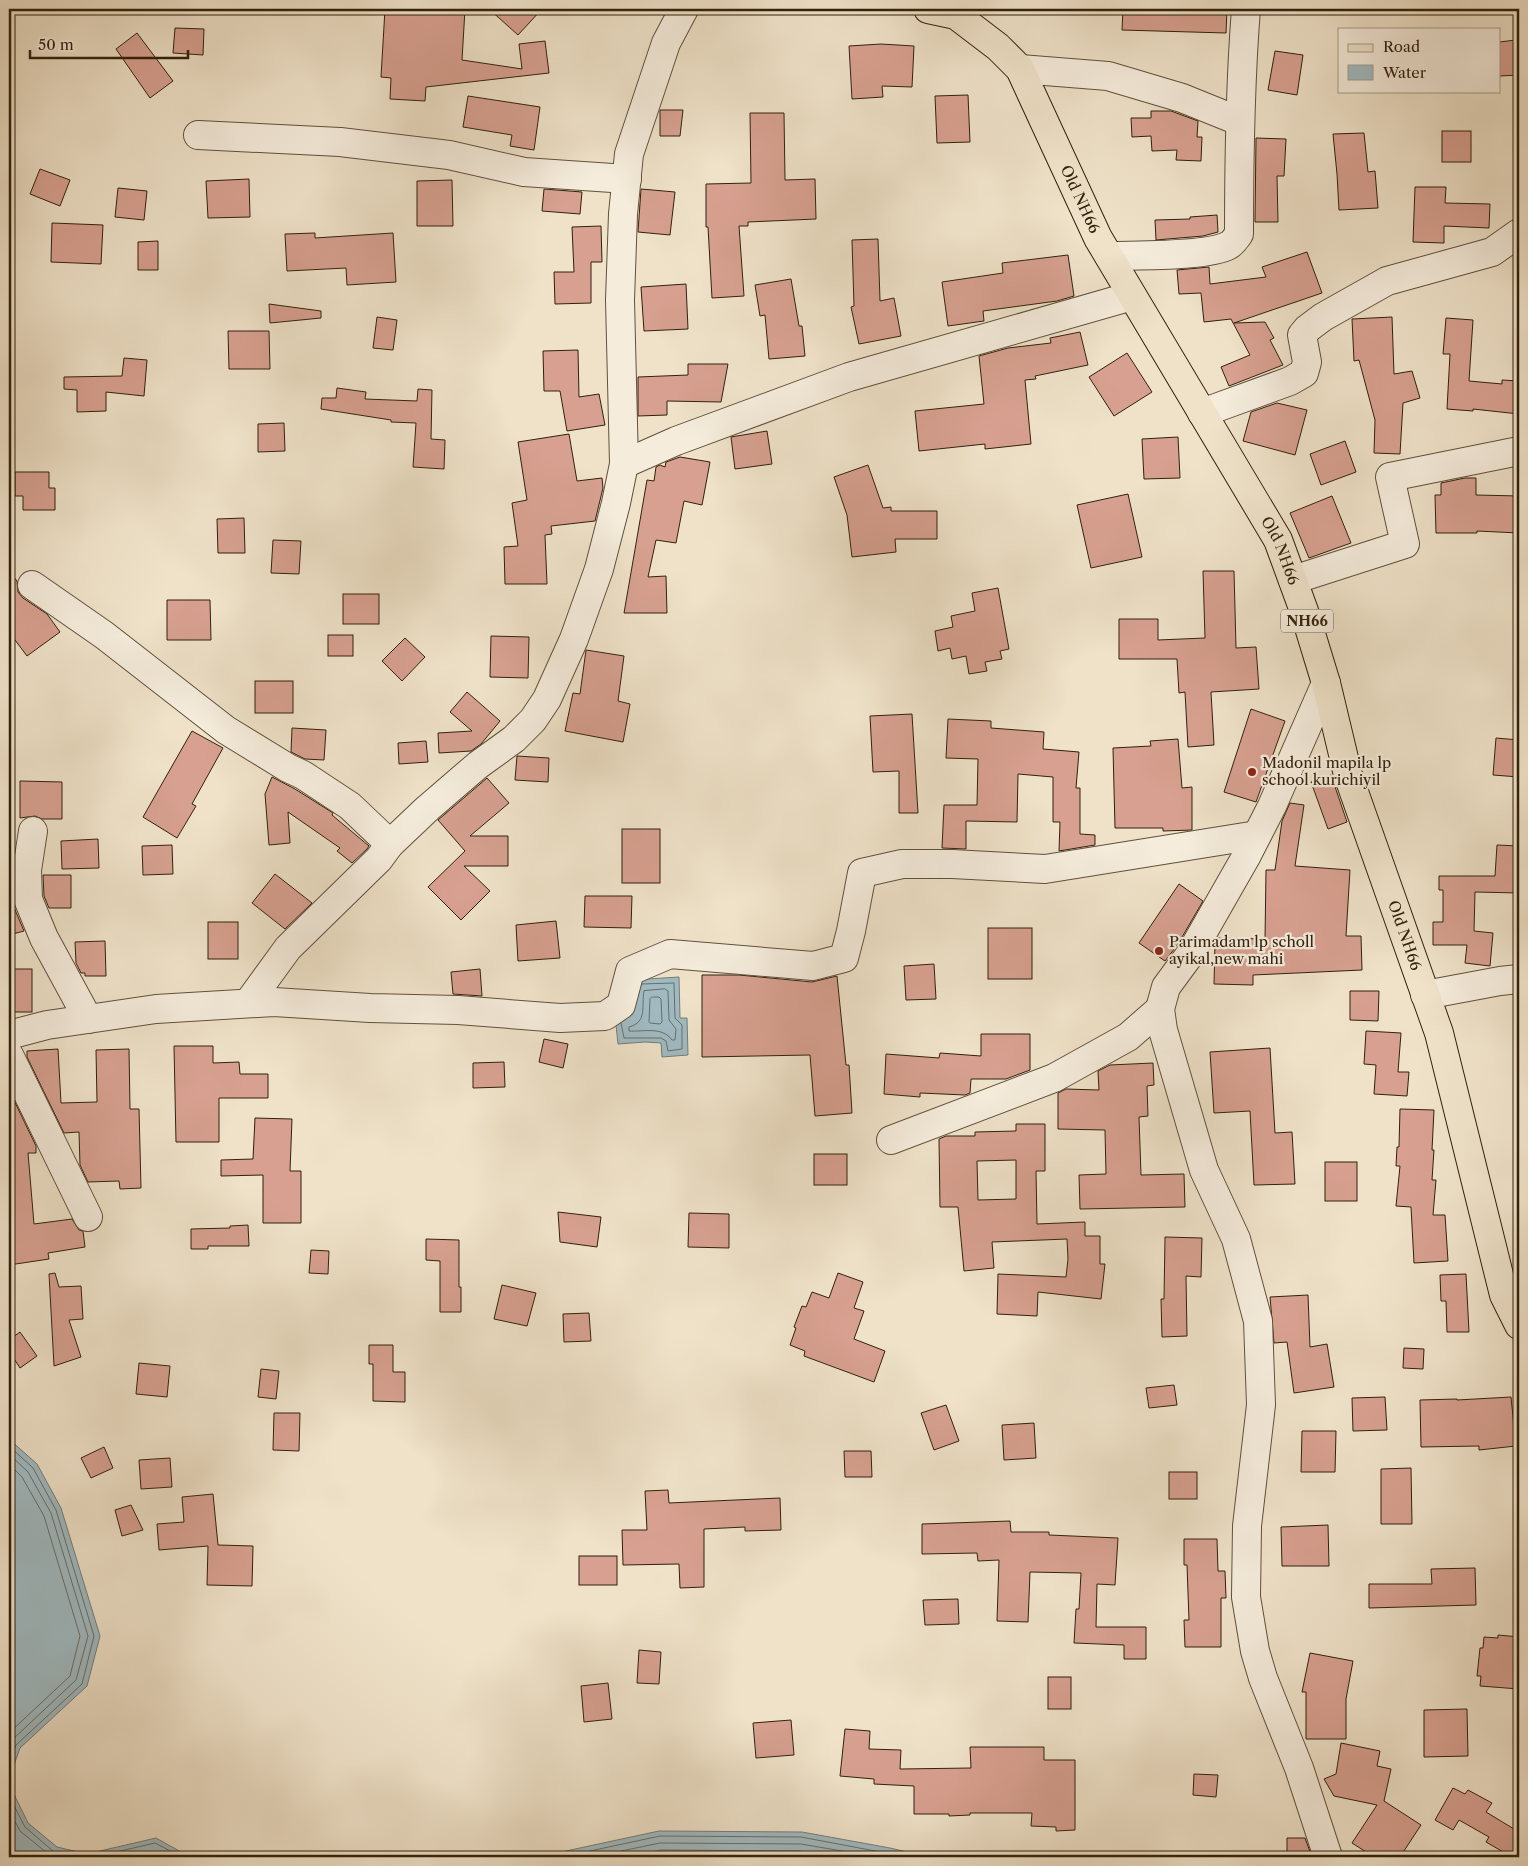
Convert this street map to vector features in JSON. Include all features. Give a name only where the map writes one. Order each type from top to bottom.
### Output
[{"type":"main road","name":"Old NH66","points":[[928,9],[956,15],[998,47],[1020,69],[1098,238],[1278,540],[1304,611],[1326,683],[1348,775],[1439,1034],[1504,1295],[1519,1325]]},
{"type":"street","points":[[248,1003],[288,948],[379,859],[390,844],[428,808],[478,765],[514,739],[533,720],[547,699],[574,639],[599,569],[624,464],[620,300],[629,154],[666,43],[684,9]]},
{"type":"street","points":[[1109,256],[1201,252],[1222,248],[1231,244],[1239,234],[1239,120],[1246,9]]},
{"type":"street","points":[[1020,69],[1108,76],[1182,98],[1239,120]]},
{"type":"street","points":[[198,135],[340,142],[449,155],[524,172],[627,179]]},
{"type":"street","points":[[1202,412],[1290,381],[1304,373],[1307,362],[1302,335],[1307,328],[1323,317],[1387,281],[1492,252],[1519,233]]},
{"type":"street","points":[[624,464],[676,441],[849,377],[1132,296]]},
{"type":"street","points":[[1293,580],[1405,544],[1390,477],[1519,451]]},
{"type":"street","points":[[32,585],[104,635],[226,730],[288,768],[303,775],[350,806],[390,844]]},
{"type":"street","points":[[1326,683],[1272,806],[1191,953],[1166,988],[1160,1009],[1163,1030],[1204,1170],[1236,1239],[1258,1321],[1262,1404],[1247,1526],[1246,1597],[1255,1651],[1262,1678],[1299,1768],[1328,1857]]},
{"type":"street","points":[[33,831],[27,870],[28,899],[44,938],[84,1008],[88,1019]]},
{"type":"street","points":[[9,1035],[46,1025],[156,1009],[274,1002],[370,1008],[458,1010],[560,1018],[605,1016],[621,1005],[630,971],[670,954],[813,966],[844,958],[852,931],[862,873],[902,864],[952,864],[1046,869],[1257,835]]},
{"type":"street","points":[[1425,995],[1519,979]]},
{"type":"street","points":[[891,1140],[1054,1078],[1128,1037],[1160,1009]]},
{"type":"street","points":[[9,1055],[88,1217]]},
{"type":"water","points":[[679,977],[680,1018],[687,1018],[688,1055],[662,1057],[661,1043],[618,1044],[615,1015],[631,1014],[632,980]]},
{"type":"water","points":[[9,1439],[37,1464],[61,1508],[100,1636],[87,1686],[20,1748],[9,1779]]},
{"type":"water","points":[[9,1784],[28,1823],[57,1847],[87,1854],[156,1838],[190,1857],[9,1857]]},
{"type":"water","points":[[659,1831],[802,1832],[928,1857],[538,1857]]},
{"type":"building","points":[[385,9],[465,9],[462,60],[522,69],[519,44],[545,41],[549,73],[426,87],[425,101],[390,99],[391,78],[381,77]]},
{"type":"building","points":[[489,9],[542,9],[518,35]]},
{"type":"building","points":[[1123,9],[1227,9],[1226,33],[1122,30]]},
{"type":"building","points":[[175,28],[204,29],[203,55],[173,53]]},
{"type":"building","points":[[137,33],[173,81],[150,98],[116,49]]},
{"type":"building","points":[[1516,40],[1519,75],[1500,76],[1500,42]]},
{"type":"building","points":[[881,44],[914,46],[912,87],[882,86],[883,97],[852,99],[849,46]]},
{"type":"building","points":[[1275,51],[1303,55],[1297,95],[1268,90]]},
{"type":"building","points":[[968,95],[970,142],[937,143],[935,96]]},
{"type":"building","points":[[468,96],[540,107],[534,150],[510,146],[512,135],[463,127]]},
{"type":"building","points":[[660,110],[683,110],[680,136],[660,136]]},
{"type":"building","points":[[1151,111],[1171,111],[1198,121],[1197,137],[1202,137],[1201,161],[1176,160],[1177,150],[1152,151],[1151,136],[1132,137],[1131,118],[1151,118]]},
{"type":"building","points":[[750,113],[784,113],[785,180],[815,179],[816,219],[748,222],[748,226],[739,226],[744,296],[712,298],[708,227],[706,227],[706,184],[751,183]]},
{"type":"building","points":[[1442,131],[1471,131],[1471,162],[1442,162]]},
{"type":"building","points":[[1364,133],[1368,172],[1375,171],[1378,208],[1339,210],[1333,134]]},
{"type":"building","points":[[1256,138],[1286,139],[1284,176],[1277,176],[1278,222],[1255,222]]},
{"type":"building","points":[[40,169],[70,180],[60,206],[30,194]]},
{"type":"building","points":[[249,179],[250,217],[208,218],[206,181]]},
{"type":"building","points":[[452,180],[453,226],[417,226],[417,181]]},
{"type":"building","points":[[1415,187],[1446,187],[1445,203],[1490,204],[1489,228],[1444,226],[1444,243],[1413,242]]},
{"type":"building","points":[[118,188],[147,191],[144,220],[115,217]]},
{"type":"building","points":[[544,189],[582,192],[580,214],[542,211]]},
{"type":"building","points":[[641,189],[675,192],[670,235],[638,232]]},
{"type":"building","points":[[1217,215],[1218,232],[1203,236],[1156,240],[1155,220],[1190,219],[1190,217]]},
{"type":"building","points":[[52,223],[103,225],[101,264],[51,262]]},
{"type":"building","points":[[601,226],[602,262],[591,262],[591,303],[555,304],[554,272],[574,272],[572,227]]},
{"type":"building","points":[[315,233],[315,238],[393,233],[396,282],[347,285],[346,268],[287,271],[285,234]]},
{"type":"building","points":[[878,239],[880,301],[894,298],[901,336],[859,344],[851,307],[854,306],[852,240]]},
{"type":"building","points":[[158,241],[158,270],[138,270],[138,242]]},
{"type":"building","points":[[1307,252],[1322,293],[1234,323],[1265,322],[1274,338],[1270,340],[1283,365],[1229,386],[1221,367],[1250,355],[1231,319],[1204,322],[1201,293],[1179,294],[1177,270],[1209,267],[1210,284],[1266,277],[1262,267]]},
{"type":"building","points":[[1068,255],[1074,296],[1057,301],[983,311],[984,321],[948,326],[942,282],[1003,273],[1002,263]]},
{"type":"building","points":[[791,279],[799,326],[802,326],[805,356],[769,359],[765,315],[760,316],[755,285]]},
{"type":"building","points":[[686,284],[688,329],[644,331],[641,287]]},
{"type":"building","points":[[269,304],[321,311],[321,318],[270,323]]},
{"type":"building","points":[[377,317],[397,320],[393,350],[373,348]]},
{"type":"building","points":[[1392,317],[1394,374],[1412,371],[1420,398],[1403,403],[1400,454],[1374,453],[1375,420],[1359,360],[1354,361],[1352,319]]},
{"type":"building","points":[[1446,318],[1473,320],[1469,381],[1502,384],[1502,380],[1519,381],[1519,414],[1473,409],[1473,411],[1447,409],[1450,354],[1443,354]]},
{"type":"building","points":[[228,331],[269,331],[270,369],[229,369]]},
{"type":"building","points":[[1080,332],[1088,365],[1035,376],[1036,379],[1025,380],[1031,444],[985,449],[985,444],[919,451],[915,411],[984,404],[979,356],[1008,348],[1051,343],[1050,338]]},
{"type":"building","points":[[578,350],[579,397],[599,394],[605,425],[567,431],[560,391],[544,391],[543,351]]},
{"type":"building","points":[[1127,353],[1152,392],[1114,416],[1089,377]]},
{"type":"building","points":[[124,358],[147,360],[144,396],[106,392],[106,411],[77,412],[77,390],[64,389],[64,377],[122,376]]},
{"type":"building","points":[[688,364],[728,364],[721,402],[667,401],[667,415],[638,416],[638,377],[688,375]]},
{"type":"building","points":[[337,388],[366,392],[365,399],[417,401],[418,389],[432,390],[431,439],[445,440],[444,469],[413,467],[416,423],[391,422],[391,420],[321,409],[322,398],[336,398]]},
{"type":"building","points":[[1277,403],[1307,410],[1295,455],[1243,441],[1251,412]]},
{"type":"building","points":[[284,423],[285,451],[258,452],[258,424]]},
{"type":"building","points":[[767,431],[772,464],[735,469],[731,437]]},
{"type":"building","points":[[569,434],[577,481],[602,478],[603,488],[595,521],[551,526],[552,534],[545,535],[547,584],[505,584],[504,547],[518,546],[512,503],[527,500],[518,442]]},
{"type":"building","points":[[1178,437],[1180,478],[1144,479],[1142,439]]},
{"type":"building","points":[[1345,441],[1356,472],[1321,485],[1310,454]]},
{"type":"building","points":[[680,457],[710,462],[702,505],[684,501],[676,543],[656,540],[648,577],[666,576],[667,613],[624,613],[647,480],[654,481],[656,467],[660,465],[665,467],[666,462]]},
{"type":"building","points":[[868,465],[883,508],[891,507],[891,511],[937,511],[937,539],[895,539],[896,552],[852,557],[847,515],[834,477]]},
{"type":"building","points":[[15,472],[49,472],[49,488],[55,488],[55,510],[23,510],[23,496],[15,496]]},
{"type":"building","points":[[1465,478],[1476,478],[1476,495],[1519,496],[1519,533],[1477,531],[1477,533],[1436,533],[1435,495],[1441,495],[1441,483]]},
{"type":"building","points":[[1128,494],[1142,557],[1091,568],[1077,505]]},
{"type":"building","points":[[1332,496],[1351,543],[1309,558],[1290,513]]},
{"type":"building","points":[[244,518],[245,553],[218,553],[217,519]]},
{"type":"building","points":[[273,540],[301,541],[299,574],[271,573]]},
{"type":"building","points":[[9,571],[17,581],[18,592],[23,598],[47,614],[60,632],[27,656],[9,632]]},
{"type":"building","points":[[1203,571],[1234,571],[1236,648],[1256,647],[1259,689],[1211,692],[1214,745],[1188,747],[1185,692],[1179,693],[1177,659],[1119,659],[1119,619],[1158,619],[1158,640],[1205,638]]},
{"type":"building","points":[[998,588],[1009,649],[1000,651],[1002,659],[985,662],[987,671],[969,674],[966,656],[952,659],[950,648],[938,651],[935,631],[953,627],[951,616],[975,611],[972,593]]},
{"type":"building","points":[[343,594],[379,594],[379,624],[343,624]]},
{"type":"building","points":[[167,600],[210,600],[211,640],[167,640]]},
{"type":"building","points":[[328,635],[353,635],[353,656],[328,656]]},
{"type":"building","points":[[491,636],[529,637],[528,678],[490,677]]},
{"type":"building","points":[[405,638],[425,657],[402,681],[382,661]]},
{"type":"building","points":[[586,650],[624,656],[618,701],[630,704],[623,742],[565,731],[573,693],[580,694]]},
{"type":"building","points":[[255,681],[293,681],[293,713],[255,713]]},
{"type":"building","points":[[467,692],[500,721],[481,744],[471,751],[439,753],[438,733],[472,731],[450,712]]},
{"type":"building","points":[[1251,709],[1285,721],[1256,802],[1224,792]]},
{"type":"building","points":[[912,714],[918,813],[899,813],[899,771],[873,772],[870,716]]},
{"type":"building","points":[[948,719],[991,721],[991,728],[1044,732],[1043,749],[1079,752],[1076,788],[1080,788],[1080,834],[1095,835],[1095,845],[1059,851],[1060,822],[1053,822],[1053,777],[1018,774],[1017,822],[966,821],[966,849],[942,848],[944,805],[977,805],[978,759],[946,758]]},
{"type":"building","points":[[292,728],[326,730],[324,760],[305,759],[291,752]]},
{"type":"building","points":[[192,731],[223,748],[192,804],[196,806],[177,838],[143,817]]},
{"type":"building","points":[[1496,738],[1519,740],[1519,777],[1493,775]]},
{"type":"building","points":[[1178,739],[1182,788],[1192,787],[1192,830],[1163,831],[1163,828],[1115,828],[1113,748],[1151,746],[1150,741]]},
{"type":"building","points":[[426,741],[428,762],[399,764],[398,743]]},
{"type":"building","points":[[517,756],[549,758],[548,782],[515,780]]},
{"type":"building","points":[[1331,775],[1347,822],[1328,829],[1311,782]]},
{"type":"building","points":[[272,777],[333,813],[332,815],[369,846],[367,849],[352,863],[337,851],[340,848],[288,812],[290,843],[269,845],[265,794]]},
{"type":"building","points":[[487,778],[509,803],[470,836],[508,836],[508,866],[464,866],[490,891],[461,920],[428,887],[465,851],[438,820]]},
{"type":"building","points":[[20,781],[62,782],[62,819],[42,819],[35,816],[20,818]]},
{"type":"building","points":[[1290,803],[1304,805],[1295,866],[1350,870],[1346,936],[1361,936],[1362,970],[1253,975],[1253,985],[1214,984],[1215,943],[1218,938],[1265,939],[1266,870],[1275,870],[1282,821]]},
{"type":"building","points":[[622,829],[660,829],[660,883],[622,883]]},
{"type":"building","points":[[98,839],[99,868],[62,869],[61,841]]},
{"type":"building","points":[[172,845],[173,874],[143,875],[142,846]]},
{"type":"building","points":[[1497,845],[1519,846],[1519,893],[1475,892],[1474,931],[1493,933],[1490,966],[1465,963],[1467,945],[1433,945],[1433,922],[1443,922],[1443,890],[1439,890],[1439,876],[1495,876]]},
{"type":"building","points":[[275,874],[312,903],[285,929],[252,903]]},
{"type":"building","points":[[43,875],[71,875],[71,908],[49,908],[44,896]]},
{"type":"building","points":[[12,881],[13,905],[24,931],[9,935],[9,882]]},
{"type":"building","points":[[1179,884],[1203,901],[1178,944],[1165,961],[1139,943]]},
{"type":"building","points":[[585,896],[632,896],[631,928],[584,927]]},
{"type":"building","points":[[556,921],[560,958],[518,961],[516,925]]},
{"type":"building","points":[[208,922],[238,922],[238,959],[208,959]]},
{"type":"building","points":[[988,928],[1032,928],[1032,979],[988,979]]},
{"type":"building","points":[[105,941],[106,976],[85,976],[85,973],[81,973],[76,963],[75,942]]},
{"type":"building","points":[[934,964],[936,999],[906,1000],[904,966]]},
{"type":"building","points":[[9,969],[32,969],[32,1012],[9,1012]]},
{"type":"building","points":[[480,969],[482,996],[453,994],[451,972]]},
{"type":"building","points":[[702,975],[739,975],[812,982],[837,976],[846,1065],[849,1065],[852,1113],[815,1116],[810,1055],[702,1057]]},
{"type":"building","points":[[1350,991],[1379,991],[1378,1021],[1350,1020]]},
{"type":"building","points":[[1366,1031],[1401,1033],[1398,1072],[1409,1072],[1407,1096],[1374,1094],[1376,1065],[1364,1064]]},
{"type":"building","points":[[981,1034],[1030,1034],[1030,1070],[1006,1079],[971,1079],[970,1093],[965,1095],[920,1093],[920,1097],[884,1094],[886,1054],[939,1058],[940,1053],[981,1056]]},
{"type":"building","points":[[544,1039],[568,1044],[563,1068],[539,1062]]},
{"type":"building","points":[[174,1046],[213,1046],[213,1063],[239,1062],[240,1074],[268,1074],[268,1098],[219,1098],[219,1142],[176,1142]]},
{"type":"building","points":[[1270,1048],[1275,1133],[1292,1132],[1295,1184],[1254,1185],[1250,1111],[1214,1113],[1210,1052]]},
{"type":"building","points":[[58,1049],[61,1103],[97,1102],[96,1050],[129,1049],[130,1109],[139,1109],[141,1188],[120,1189],[119,1181],[88,1182],[80,1165],[79,1132],[64,1133],[27,1057],[27,1051]]},
{"type":"building","points":[[504,1062],[505,1087],[473,1088],[473,1063]]},
{"type":"building","points":[[1153,1063],[1154,1085],[1147,1086],[1148,1116],[1139,1117],[1141,1175],[1184,1174],[1185,1207],[1080,1209],[1079,1175],[1106,1174],[1105,1130],[1058,1129],[1058,1093],[1066,1089],[1099,1090],[1098,1071],[1110,1065]]},
{"type":"building","points":[[9,1090],[36,1146],[36,1153],[28,1153],[34,1224],[72,1219],[79,1230],[83,1231],[85,1247],[48,1253],[49,1259],[9,1265]]},
{"type":"building","points":[[1400,1109],[1434,1110],[1432,1180],[1436,1180],[1433,1215],[1445,1215],[1448,1261],[1414,1263],[1411,1207],[1396,1206],[1400,1166],[1396,1166],[1397,1147],[1399,1147]]},
{"type":"building","points":[[255,1118],[292,1119],[290,1171],[301,1171],[301,1223],[263,1223],[263,1175],[221,1176],[221,1160],[253,1159]]},
{"type":"building","points":[[1016,1124],[1045,1124],[1045,1171],[1036,1171],[1037,1224],[1085,1222],[1085,1236],[1100,1236],[1100,1264],[1105,1264],[1101,1299],[1038,1292],[1037,1316],[997,1314],[998,1274],[1066,1277],[1068,1259],[1067,1239],[992,1242],[994,1268],[964,1271],[958,1207],[940,1207],[939,1139],[946,1136],[975,1136],[975,1132],[1016,1131]],"holes":[[[1016,1160],[1016,1199],[978,1200],[977,1161]]]},
{"type":"building","points":[[814,1154],[847,1154],[847,1185],[814,1185]]},
{"type":"building","points":[[1325,1162],[1357,1162],[1357,1201],[1325,1201]]},
{"type":"building","points":[[558,1212],[601,1217],[597,1247],[560,1242]]},
{"type":"building","points":[[689,1213],[729,1214],[729,1248],[688,1247]]},
{"type":"building","points":[[248,1225],[249,1246],[208,1246],[208,1249],[191,1249],[191,1229],[230,1228],[230,1226]]},
{"type":"building","points":[[1165,1237],[1202,1238],[1201,1277],[1186,1276],[1187,1336],[1162,1337],[1161,1299],[1164,1299]]},
{"type":"building","points":[[426,1239],[459,1240],[461,1312],[440,1312],[440,1261],[426,1260]]},
{"type":"building","points":[[311,1250],[329,1251],[328,1274],[309,1273]]},
{"type":"building","points":[[55,1273],[59,1287],[81,1286],[83,1319],[69,1320],[81,1357],[54,1366],[49,1274]]},
{"type":"building","points":[[838,1273],[863,1282],[854,1308],[864,1311],[854,1339],[885,1351],[874,1382],[804,1356],[805,1351],[790,1345],[802,1306],[806,1307],[812,1292],[829,1298]]},
{"type":"building","points":[[1466,1274],[1469,1332],[1447,1332],[1446,1301],[1441,1301],[1440,1275]]},
{"type":"building","points":[[502,1285],[536,1293],[527,1326],[494,1319]]},
{"type":"building","points":[[1308,1295],[1310,1347],[1327,1344],[1334,1387],[1294,1393],[1287,1342],[1274,1343],[1270,1297]]},
{"type":"building","points":[[589,1313],[591,1341],[564,1342],[563,1314]]},
{"type":"building","points":[[20,1332],[37,1356],[20,1368],[9,1351],[9,1340]]},
{"type":"building","points":[[369,1345],[393,1345],[393,1372],[405,1372],[405,1402],[373,1401],[373,1364],[369,1364]]},
{"type":"building","points":[[1404,1348],[1424,1349],[1423,1369],[1403,1368]]},
{"type":"building","points":[[139,1363],[170,1366],[167,1397],[136,1394]]},
{"type":"building","points":[[261,1369],[279,1371],[276,1399],[258,1397]]},
{"type":"building","points":[[1174,1385],[1177,1405],[1149,1408],[1146,1388]]},
{"type":"building","points":[[1385,1397],[1387,1430],[1353,1431],[1352,1398]]},
{"type":"building","points":[[1511,1397],[1516,1446],[1479,1450],[1479,1446],[1421,1447],[1420,1400]]},
{"type":"building","points":[[946,1405],[959,1441],[934,1450],[921,1413]]},
{"type":"building","points":[[274,1413],[300,1413],[299,1451],[273,1450]]},
{"type":"building","points":[[1034,1423],[1036,1458],[1004,1460],[1002,1425]]},
{"type":"building","points":[[1302,1431],[1336,1431],[1335,1472],[1301,1472]]},
{"type":"building","points":[[104,1447],[113,1468],[91,1478],[81,1458]]},
{"type":"building","points":[[844,1451],[871,1451],[872,1477],[845,1477]]},
{"type":"building","points":[[170,1458],[172,1487],[141,1489],[139,1460]]},
{"type":"building","points":[[1411,1468],[1412,1524],[1381,1524],[1381,1469]]},
{"type":"building","points":[[1169,1472],[1197,1472],[1197,1499],[1169,1499]]},
{"type":"building","points":[[668,1490],[669,1503],[780,1498],[781,1530],[745,1531],[745,1527],[704,1529],[704,1587],[680,1588],[679,1564],[623,1565],[622,1530],[647,1530],[645,1491]]},
{"type":"building","points":[[213,1494],[218,1545],[253,1546],[252,1586],[207,1585],[208,1546],[159,1550],[157,1524],[184,1522],[182,1497]]},
{"type":"building","points":[[131,1505],[143,1530],[122,1536],[115,1510]]},
{"type":"building","points":[[1010,1521],[1011,1532],[1049,1532],[1049,1535],[1118,1538],[1115,1585],[1097,1584],[1096,1627],[1146,1627],[1146,1659],[1124,1659],[1124,1645],[1074,1643],[1076,1609],[1079,1609],[1081,1573],[1030,1572],[1028,1622],[997,1621],[999,1560],[978,1561],[977,1553],[922,1554],[922,1524]]},
{"type":"building","points":[[1328,1525],[1329,1566],[1282,1566],[1281,1527]]},
{"type":"building","points":[[1184,1539],[1217,1539],[1218,1571],[1225,1571],[1226,1598],[1221,1598],[1221,1647],[1185,1647],[1184,1620],[1189,1620],[1187,1565],[1184,1565]]},
{"type":"building","points":[[579,1556],[617,1556],[617,1585],[579,1585]]},
{"type":"building","points":[[1475,1568],[1476,1605],[1369,1608],[1369,1584],[1432,1584],[1431,1569]]},
{"type":"building","points":[[958,1599],[959,1624],[925,1625],[923,1600]]},
{"type":"building","points":[[1498,1635],[1519,1637],[1519,1689],[1480,1686],[1481,1676],[1477,1676],[1480,1648],[1483,1648],[1484,1637],[1498,1638]]},
{"type":"building","points":[[639,1650],[661,1652],[659,1684],[637,1683]]},
{"type":"building","points":[[1310,1653],[1353,1661],[1346,1699],[1346,1739],[1306,1739],[1306,1692],[1302,1692]]},
{"type":"building","points":[[1048,1677],[1071,1677],[1071,1709],[1048,1709]]},
{"type":"building","points":[[608,1683],[612,1719],[584,1722],[581,1686]]},
{"type":"building","points":[[1467,1709],[1468,1756],[1424,1757],[1424,1710]]},
{"type":"building","points":[[791,1720],[794,1755],[756,1758],[753,1723]]},
{"type":"building","points":[[845,1729],[870,1731],[869,1749],[901,1750],[900,1769],[971,1768],[970,1747],[1044,1747],[1044,1760],[1075,1760],[1075,1830],[1056,1831],[1056,1827],[1031,1826],[1032,1813],[970,1813],[970,1815],[949,1816],[949,1814],[914,1814],[914,1786],[874,1784],[874,1779],[840,1776]]},
{"type":"building","points":[[1341,1743],[1380,1751],[1377,1766],[1391,1769],[1384,1801],[1421,1825],[1400,1857],[1374,1857],[1352,1843],[1377,1805],[1334,1796],[1324,1779],[1336,1774]]},
{"type":"building","points":[[1194,1774],[1218,1775],[1216,1797],[1193,1795]]},
{"type":"building","points":[[1453,1788],[1465,1794],[1468,1790],[1492,1803],[1486,1812],[1519,1832],[1519,1857],[1512,1857],[1486,1842],[1489,1837],[1459,1820],[1453,1830],[1435,1820]]},
{"type":"building","points":[[1287,1838],[1305,1838],[1312,1857],[1287,1857]]},
{"type":"place","name":"Madonil mapila lp school kurichiyil","points":[[1252,772]]},
{"type":"place","name":"Parimadam lp scholl ayikal,new mahi","points":[[1159,951]]}]
